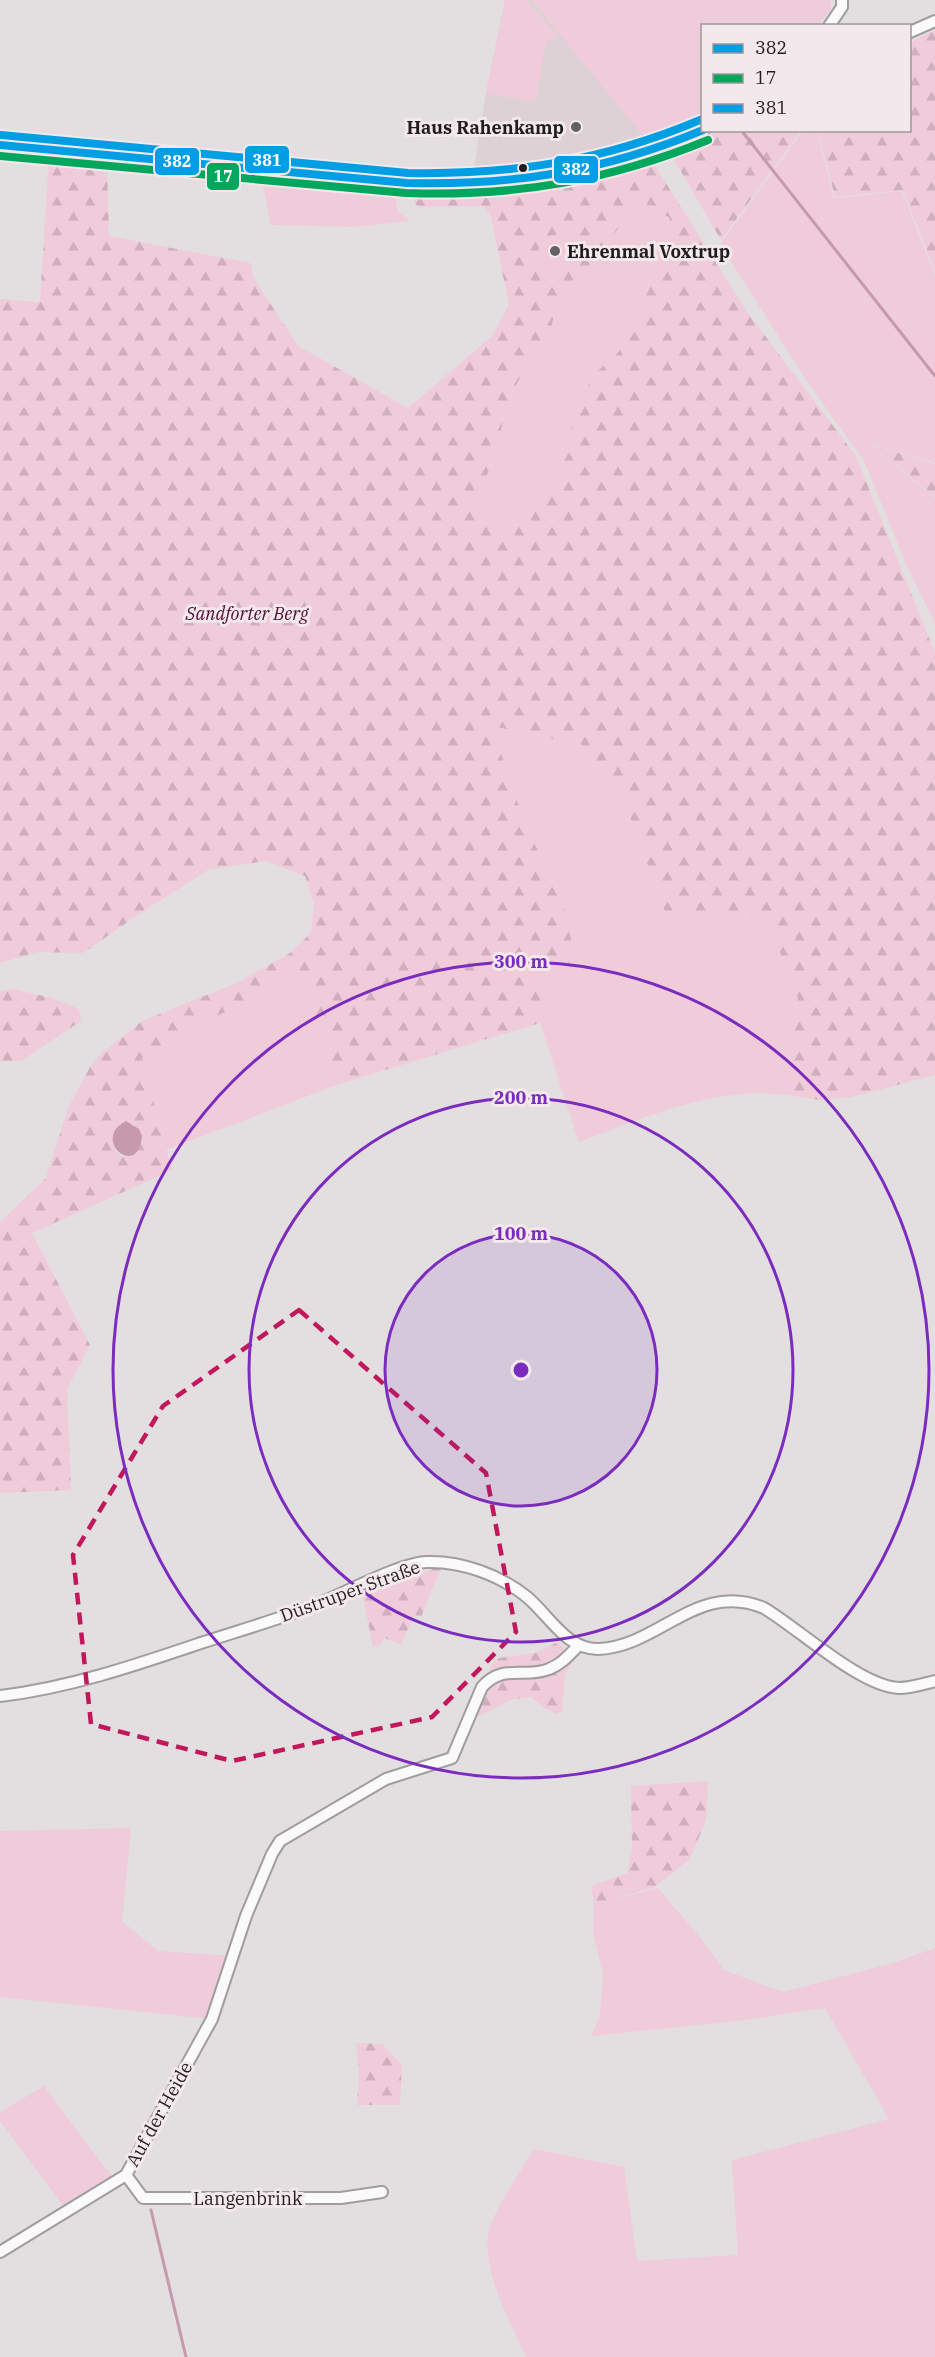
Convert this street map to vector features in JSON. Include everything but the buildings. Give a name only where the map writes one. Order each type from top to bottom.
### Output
[{"type":"street","points":[[830,24],[844,2]]},
{"type":"street","points":[[911,31],[935,21]]},
{"type":"street","points":[[0,145],[407,183],[466,184],[536,179],[587,171],[641,156],[701,131]]},
{"type":"street","name":"Düstruper Straße","points":[[0,1696],[32,1692],[91,1678],[170,1654],[310,1607],[397,1570],[423,1562],[468,1566],[499,1579],[527,1597],[565,1636],[579,1645]]},
{"type":"street","points":[[579,1645],[596,1649],[615,1647],[696,1609],[714,1602],[734,1599],[749,1601],[764,1608],[860,1675],[881,1685],[898,1688],[935,1681]]},
{"type":"street","name":"Auf der Heide","points":[[0,2252],[126,2175],[212,2019],[246,1916],[272,1854],[280,1841],[386,1779],[452,1758],[482,1687],[490,1678],[503,1673],[547,1670],[560,1664],[579,1645]]},
{"type":"street","name":"Langenbrink","points":[[126,2175],[142,2198],[340,2198],[382,2192]]},
{"type":"highlighted area","points":[[299,1310],[486,1473],[516,1632],[432,1717],[232,1761],[91,1724],[73,1555],[163,1406]]},
{"type":"shaded area","points":[[505,0],[532,0],[637,127],[643,138],[640,146],[561,166],[546,166],[545,163],[511,169],[474,168],[486,93]]},
{"type":"shaded area","points":[[126,1121],[139,1129],[142,1136],[139,1149],[133,1155],[126,1156],[114,1146],[113,1137],[116,1129]]},
{"type":"green space","points":[[505,0],[526,0],[557,35],[551,41],[547,38],[535,102],[486,93]]},
{"type":"green space","points":[[532,0],[830,0],[831,9],[819,24],[701,24],[701,130],[652,152],[636,127]]},
{"type":"green space","points":[[935,30],[935,272],[903,190],[835,197],[818,132],[911,132],[911,42]]},
{"type":"green space","points":[[717,132],[800,132],[721,240],[670,153]]},
{"type":"green space","points":[[802,132],[817,132],[834,198],[902,191],[935,276],[935,463],[868,443],[935,498],[935,624],[906,564],[864,461],[806,380],[720,244]]},
{"type":"green space","name":"Sandforter Berg","points":[[49,158],[107,163],[109,236],[250,263],[253,277],[298,346],[408,408],[492,336],[509,305],[491,217],[486,208],[480,206],[419,207],[415,204],[414,197],[543,190],[616,178],[654,164],[747,312],[856,456],[935,653],[935,1075],[852,1097],[820,1100],[786,1095],[798,998],[767,919],[665,912],[626,806],[582,745],[492,726],[526,828],[562,896],[575,958],[549,978],[540,1023],[339,1084],[300,970],[142,1058],[172,1170],[32,1233],[90,1345],[67,1389],[71,1490],[0,1493],[0,1222],[46,1178],[68,1108],[90,1067],[102,1053],[142,1021],[239,982],[290,953],[311,933],[314,904],[305,876],[266,861],[208,870],[83,953],[37,952],[0,963],[0,299],[40,302]],"holes":[[[638,199],[670,218],[635,330],[615,356],[593,375],[571,426],[576,439],[539,508],[511,527],[477,522],[474,500],[497,455],[504,413],[525,366],[547,349],[556,305],[594,264]],[[560,234],[570,244],[570,256],[562,265],[548,266],[541,260],[540,245],[545,237]],[[132,1123],[142,1136],[139,1147],[135,1152],[124,1157],[119,1155],[114,1148]]]},
{"type":"green space","points":[[262,181],[388,192],[396,200],[398,212],[410,221],[353,227],[271,225]]},
{"type":"green space","points":[[638,199],[670,218],[635,330],[615,356],[593,375],[576,439],[539,508],[511,527],[477,522],[474,500],[497,455],[504,413],[525,366],[547,349],[555,305],[594,264]]},
{"type":"green space","points":[[555,234],[567,239],[572,251],[567,263],[555,268],[543,263],[538,251],[543,239]]},
{"type":"green space","points":[[870,444],[935,464],[935,497]]},
{"type":"green space","points":[[491,725],[582,745],[626,806],[665,912],[767,919],[798,998],[786,1095],[759,1093],[707,1099],[655,1114],[579,1142],[540,1023],[549,978],[575,958],[562,896],[526,828]]},
{"type":"green space","points":[[300,969],[339,1084],[166,1150],[142,1058]]},
{"type":"green space","points":[[13,989],[52,998],[79,1009],[81,1021],[21,1061],[0,1061],[0,991]]},
{"type":"green space","points":[[442,1566],[421,1617],[414,1615],[401,1645],[385,1638],[379,1646],[373,1647],[362,1592]]},
{"type":"green space","points":[[558,1642],[574,1660],[565,1674],[562,1711],[557,1714],[544,1708],[531,1697],[513,1699],[473,1719],[485,1692],[491,1665],[499,1658],[535,1653]]},
{"type":"green space","points":[[708,1781],[706,1820],[690,1859],[655,1887],[594,1904],[591,1886],[627,1873],[632,1849],[631,1786]]},
{"type":"green space","points":[[131,1828],[122,1921],[158,1951],[233,1956],[212,2019],[0,1997],[0,1831]]},
{"type":"green space","points":[[658,1888],[703,1941],[724,1970],[783,1992],[893,1963],[935,1948],[935,2357],[526,2357],[494,2282],[490,2267],[488,2235],[501,2204],[534,2149],[624,2167],[637,2261],[738,2255],[732,2160],[889,2119],[825,2008],[738,2021],[591,2036],[600,2015],[603,1974],[593,1933],[594,1904]]},
{"type":"green space","points":[[356,2043],[382,2044],[402,2065],[400,2105],[357,2105],[359,2076]]},
{"type":"green space","points":[[44,2086],[115,2181],[67,2211],[0,2121],[0,2112]]},
{"type":"waterway","points":[[743,132],[935,376]]},
{"type":"waterway","points":[[151,2210],[186,2357]]},
{"type":"transit line","name":"381","points":[[1,135],[408,173],[447,173],[557,163],[628,146],[700,120]]},
{"type":"transit line","name":"382","points":[[0,145],[407,183],[446,183],[521,178],[594,166],[701,131]]},
{"type":"transit line","name":"17","points":[[0,156],[406,193],[446,194],[523,189],[597,176],[634,166],[708,140]]},
{"type":"place","name":"Haus Rahenkamp","points":[[576,127]]},
{"type":"place","name":"Ehrenmal Voxtrup","points":[[555,251]]}]
